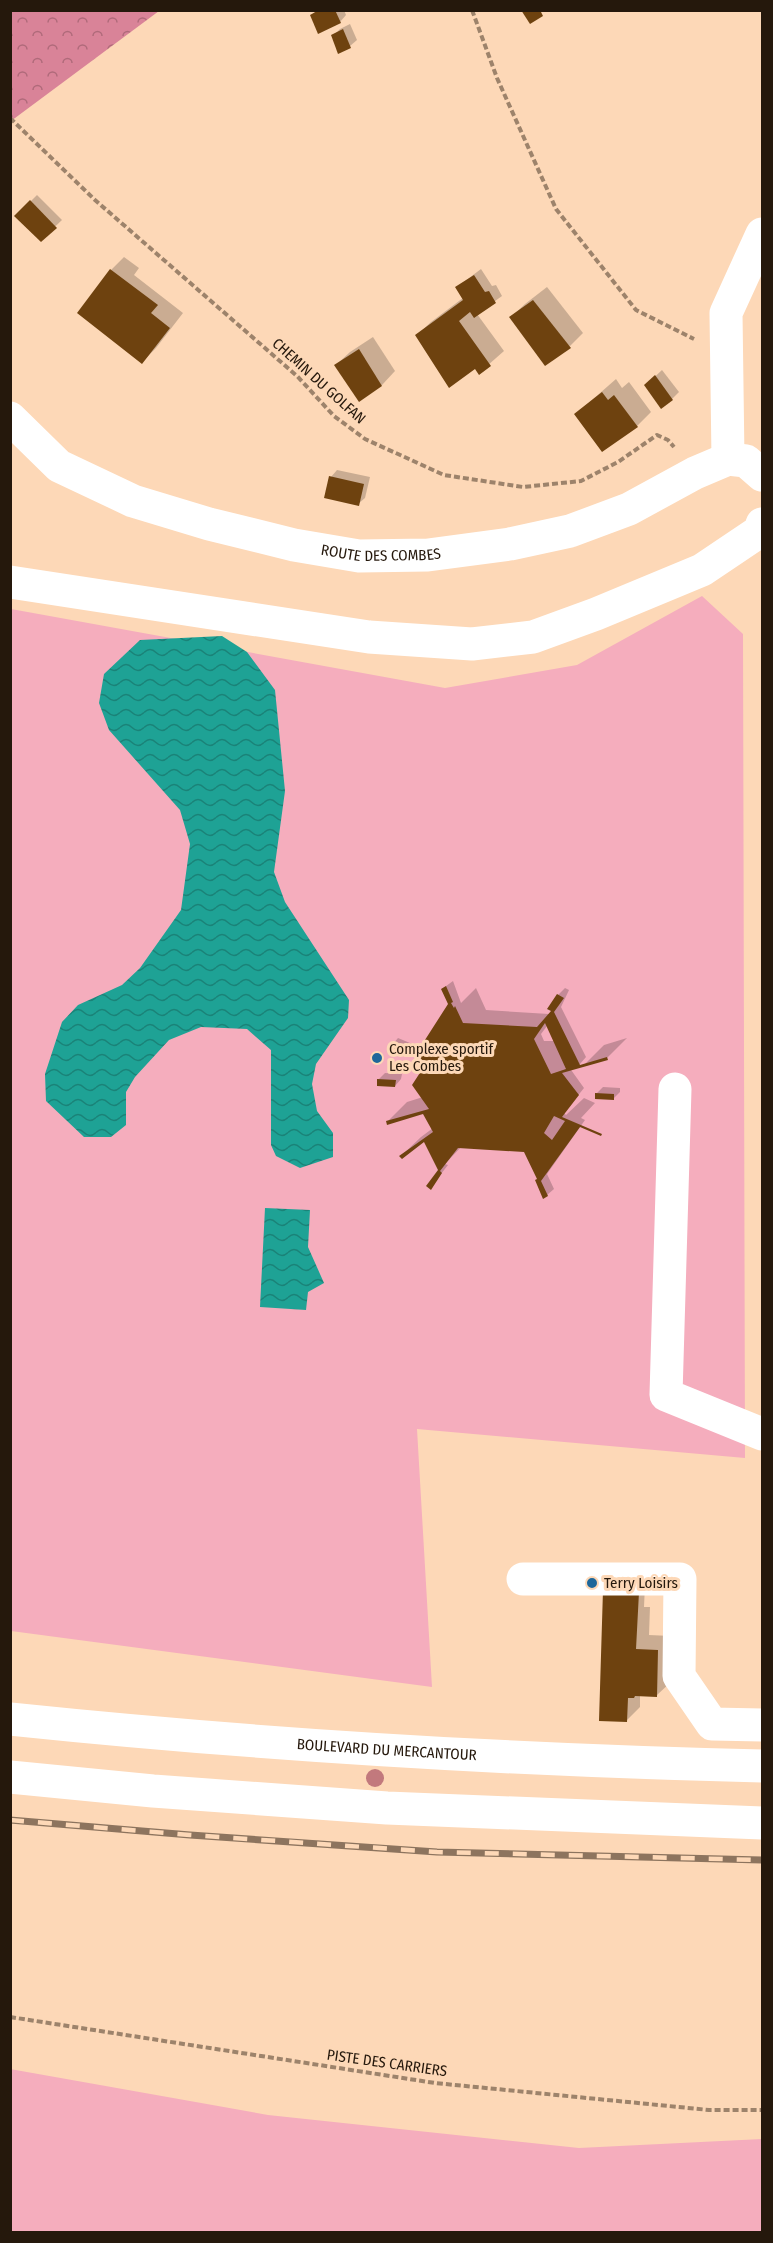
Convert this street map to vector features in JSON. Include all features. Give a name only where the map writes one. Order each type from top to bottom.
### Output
[{"type":"main road","points":[[762,234],[726,313],[728,459],[746,461],[762,475]]},
{"type":"main road","name":"ROUTE DES COMBES","points":[[10,418],[59,466],[134,501],[294,545],[359,556],[428,555],[510,544],[570,531],[629,509],[695,473],[728,459]]},
{"type":"main road","points":[[10,582],[369,637],[472,644],[533,637],[596,614],[702,570],[762,531]]},
{"type":"main road","points":[[675,1089],[666,1395],[762,1434]]},
{"type":"main road","points":[[524,1579],[680,1579],[679,1676],[712,1724],[762,1725]]},
{"type":"main road","name":"BOULEVARD DU MERCANTOUR","points":[[10,1719],[152,1734],[388,1750],[762,1767]]},
{"type":"main road","points":[[10,1777],[153,1791],[387,1808],[762,1823]]},
{"type":"path","points":[[472,10],[497,78],[556,209],[636,310],[726,356]]},
{"type":"path","name":"CHEMIN DU GOLFAN","points":[[10,118],[95,200],[297,376],[334,416],[365,439],[444,475],[523,487],[581,481],[618,462],[657,435],[668,440],[695,473]]},
{"type":"path","name":"PISTE DES CARRIERS","points":[[10,2017],[435,2083],[709,2110],[762,2110]]},
{"type":"shaded area","name":"Complexe sportif Les Combes","points":[[702,596],[743,634],[745,1458],[417,1429],[432,1687],[11,1631],[11,609],[445,688],[577,665]]},
{"type":"shaded area","points":[[10,2069],[268,2115],[579,2148],[762,2139],[762,2232],[11,2232]]},
{"type":"green space","points":[[11,10],[159,10],[159,11],[11,121]]},
{"type":"water","points":[[222,636],[247,652],[275,690],[285,791],[274,872],[285,902],[349,1000],[348,1018],[316,1064],[312,1084],[317,1111],[333,1133],[333,1157],[300,1168],[276,1156],[271,1145],[271,1050],[247,1029],[201,1027],[169,1040],[135,1077],[126,1092],[126,1125],[111,1137],[84,1137],[46,1101],[45,1074],[62,1022],[78,1005],[122,985],[140,968],[181,910],[190,844],[180,810],[109,730],[99,703],[104,674],[140,640]]},
{"type":"water","points":[[265,1208],[310,1210],[308,1247],[324,1283],[308,1292],[306,1310],[260,1307]]},
{"type":"building","points":[[319,10],[335,10],[341,23],[318,34],[310,15]]},
{"type":"building","points":[[521,10],[540,10],[543,16],[530,24]]},
{"type":"building","points":[[343,29],[351,48],[338,54],[331,35]]},
{"type":"building","points":[[30,200],[57,228],[41,242],[14,216]]},
{"type":"building","points":[[110,269],[158,305],[151,313],[170,328],[142,364],[77,313]]},
{"type":"building","points":[[474,275],[485,292],[489,291],[496,303],[474,318],[470,312],[459,321],[491,366],[479,375],[475,369],[449,388],[415,335],[463,300],[455,287]]},
{"type":"building","points":[[533,300],[571,348],[545,366],[509,317]]},
{"type":"building","points":[[359,349],[382,386],[359,402],[334,365]]},
{"type":"building","points":[[655,375],[673,400],[661,409],[644,385]]},
{"type":"building","points":[[602,392],[608,400],[614,395],[638,427],[602,452],[574,414]]},
{"type":"building","points":[[329,476],[364,484],[359,506],[324,498]]},
{"type":"building","points":[[446,986],[453,1002],[451,1003],[454,1008],[455,1006],[463,1023],[537,1027],[551,1011],[547,1009],[557,994],[564,998],[554,1012],[580,1065],[607,1057],[608,1060],[562,1073],[579,1095],[562,1117],[602,1134],[601,1136],[580,1127],[541,1181],[548,1196],[543,1199],[535,1180],[537,1179],[524,1152],[458,1148],[440,1171],[442,1173],[431,1190],[426,1186],[438,1170],[424,1142],[402,1159],[399,1156],[433,1132],[423,1114],[387,1125],[386,1121],[429,1109],[412,1085],[427,1062],[389,1047],[390,1044],[416,1054],[448,1004],[441,989]],"holes":[[[545,1023],[566,1069],[551,1074],[534,1039]],[[554,1116],[565,1121],[552,1140],[544,1133]]]},
{"type":"building","points":[[377,1079],[396,1080],[395,1087],[377,1086]]},
{"type":"building","points":[[595,1093],[614,1094],[614,1100],[595,1099]]},
{"type":"building","points":[[603,1590],[639,1592],[636,1649],[658,1650],[657,1697],[628,1698],[627,1722],[599,1721]]},
{"type":"railway","points":[[10,1820],[437,1852],[762,1860]]},
{"type":"place","name":"Complexe sportif Les Combes","points":[[377,1058]]},
{"type":"place","name":"Terry Loisirs","points":[[592,1583]]}]
